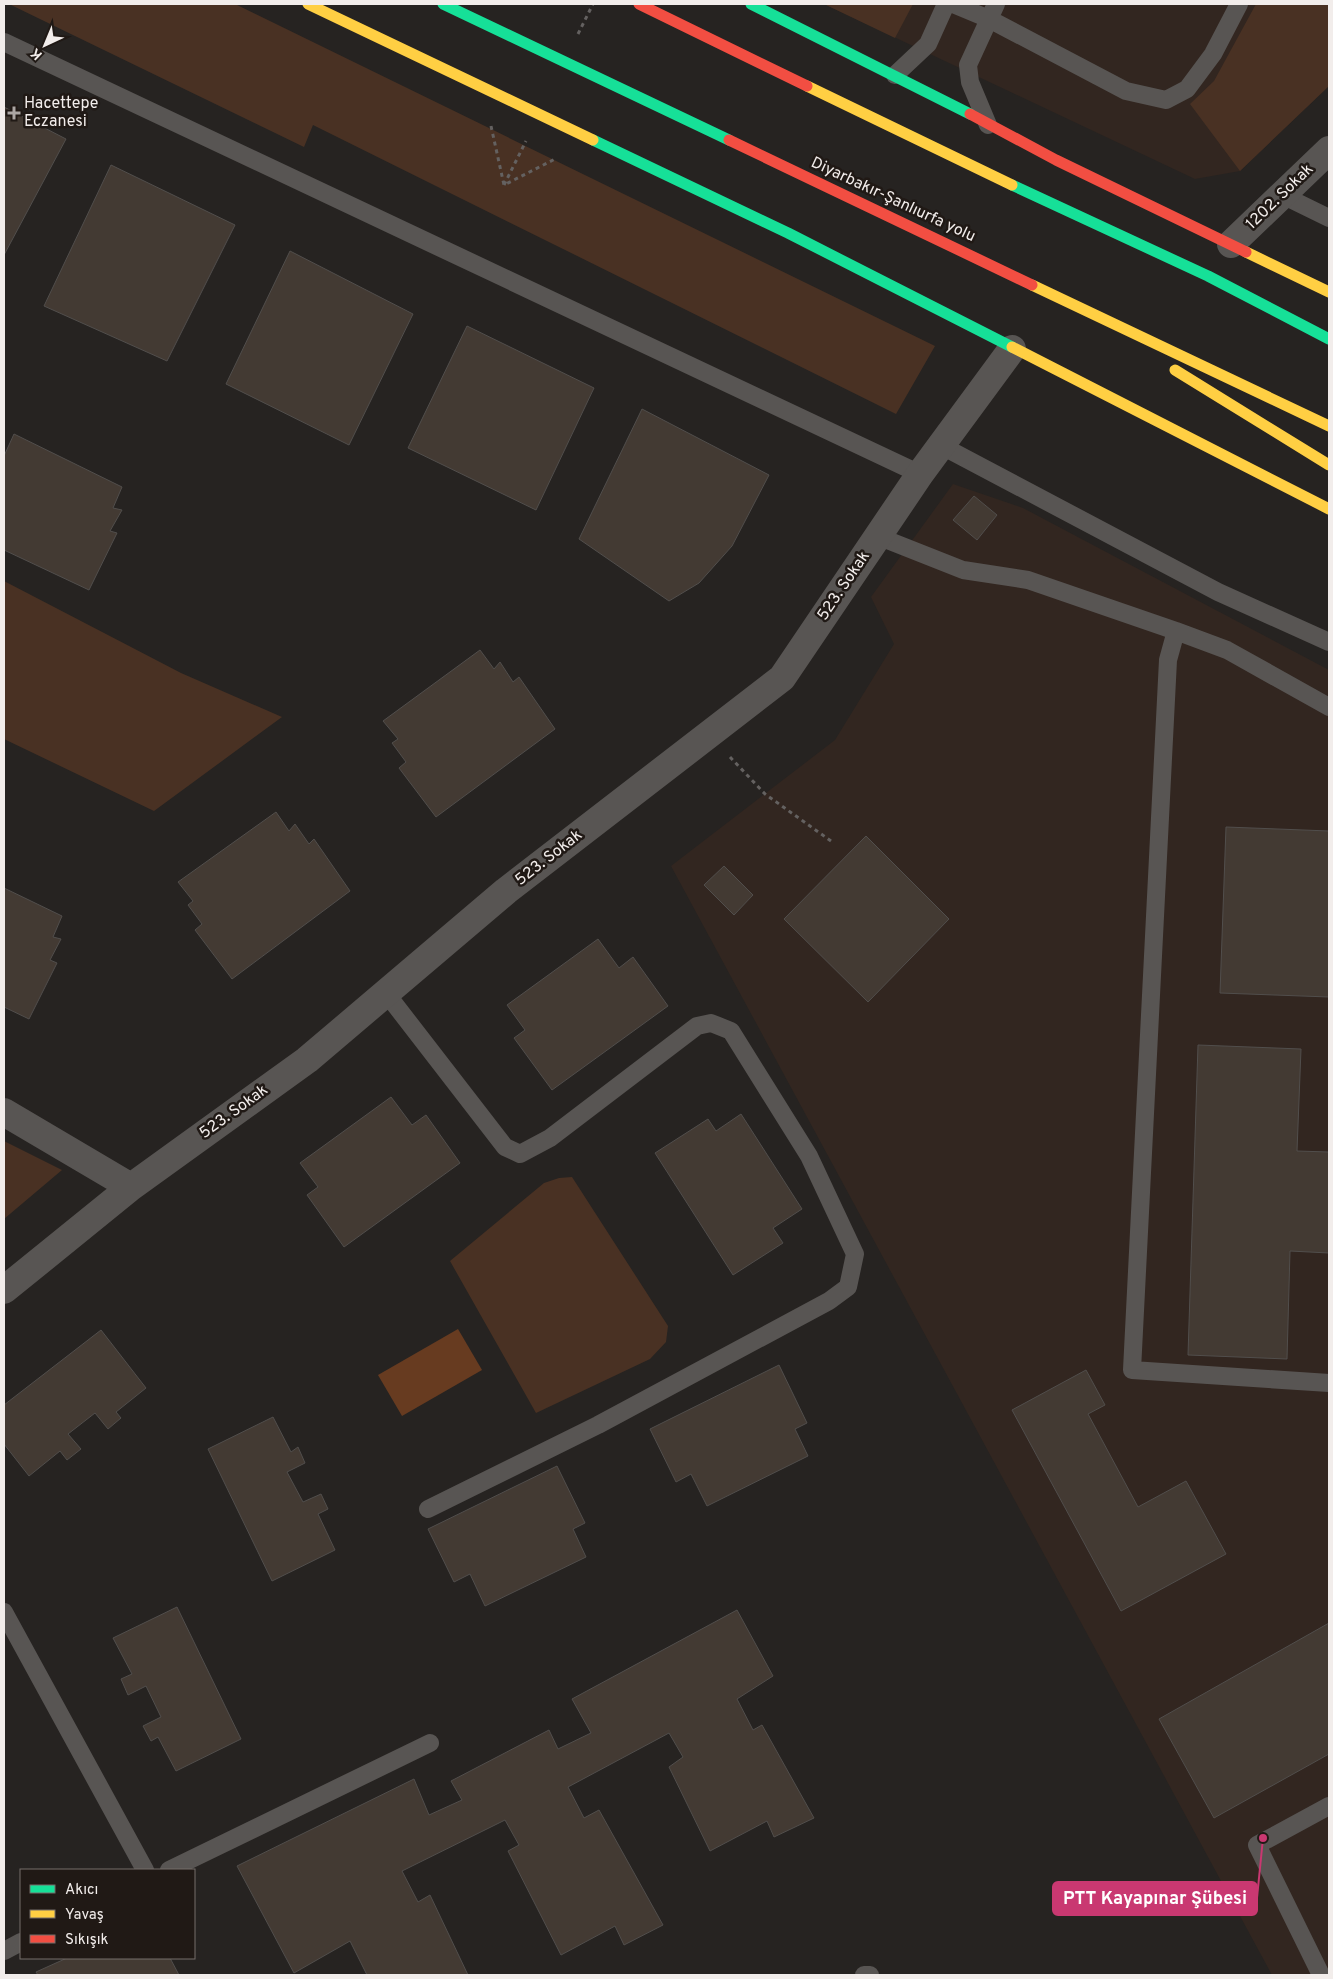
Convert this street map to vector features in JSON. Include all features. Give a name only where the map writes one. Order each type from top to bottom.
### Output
[{"type":"highway","points":[[308,4],[788,233],[1012,349],[1329,509]]},
{"type":"highway","name":"Diyarbakır-Şanlıurfa yolu","points":[[443,4],[1329,426]]},
{"type":"highway","points":[[639,4],[927,145],[1208,276],[1329,339]]},
{"type":"highway","points":[[752,4],[895,75],[1056,160],[1329,292]]},
{"type":"highway","points":[[1208,276],[1311,315]]},
{"type":"highway","points":[[1057,296],[1148,353]]},
{"type":"highway","points":[[1164,363],[1329,465]]},
{"type":"street","name":"1202. Sokak","points":[[1231,244],[1329,150]]},
{"type":"street","name":"523. Sokak","points":[[4,1290],[131,1187],[307,1060],[506,892],[782,678],[940,445],[1012,349]]},
{"type":"street","points":[[4,1112],[131,1187]]},
{"type":"lane","points":[[895,75],[928,44],[946,4]]},
{"type":"lane","points":[[953,4],[993,12],[1126,91],[1166,100],[1187,89],[1214,54],[1239,4]]},
{"type":"lane","points":[[989,125],[970,82],[968,65],[993,12]]},
{"type":"lane","points":[[4,42],[920,474]]},
{"type":"lane","points":[[1282,195],[1329,218]]},
{"type":"lane","points":[[940,445],[1218,592],[1329,642]]},
{"type":"lane","points":[[877,536],[963,570],[1028,580],[1227,650],[1329,707]]},
{"type":"lane","points":[[1176,631],[1168,660],[1132,1370],[1329,1382]]},
{"type":"lane","points":[[386,993],[505,1147],[520,1154],[550,1138],[697,1026],[711,1023],[731,1031],[809,1156],[855,1254],[848,1287],[829,1301],[598,1425],[428,1509]]},
{"type":"lane","points":[[4,1612],[144,1869]]},
{"type":"lane","points":[[171,1869],[430,1743]]},
{"type":"lane","points":[[1321,1975],[1256,1845],[1329,1806]]},
{"type":"lane","points":[[4,1950],[20,1942]]},
{"type":"lane","points":[[864,1975],[870,1975]]},
{"type":"path","points":[[490,120],[504,186],[560,156]]},
{"type":"path","points":[[709,734],[765,794],[831,841]]},
{"type":"shaded area","points":[[9,4],[235,4],[935,346],[896,414],[313,125],[304,147]]},
{"type":"shaded area","points":[[824,4],[1329,4],[1329,86],[1240,171],[1195,179]]},
{"type":"shaded area","points":[[824,4],[913,4],[895,38]]},
{"type":"shaded area","points":[[1256,4],[1329,4],[1329,86],[1240,171],[1190,104],[1214,81]]},
{"type":"shaded area","points":[[953,484],[1023,508],[1329,670],[1329,1975],[1272,1975],[671,866],[835,740],[894,644],[871,597]]},
{"type":"shaded area","points":[[4,581],[181,673],[282,717],[154,811],[4,739]]},
{"type":"shaded area","points":[[4,1141],[62,1170],[4,1219]]},
{"type":"shaded area","points":[[572,1177],[668,1326],[666,1342],[650,1359],[536,1413],[450,1261],[544,1183],[559,1178]]},
{"type":"shaded area","points":[[458,1329],[482,1370],[402,1416],[378,1375]]},
{"type":"building","points":[[4,107],[66,139],[4,255]]},
{"type":"building","points":[[111,165],[235,225],[167,361],[44,306]]},
{"type":"building","points":[[290,251],[413,314],[349,445],[226,384]]},
{"type":"building","points":[[467,326],[594,388],[536,510],[408,448]]},
{"type":"building","points":[[642,409],[769,475],[732,546],[699,583],[669,601],[579,539]]},
{"type":"building","points":[[14,434],[122,487],[113,508],[122,510],[110,531],[117,533],[89,590],[4,550],[4,456]]},
{"type":"building","points":[[974,496],[997,515],[977,540],[953,520]]},
{"type":"building","points":[[480,650],[494,669],[500,662],[513,682],[519,677],[555,729],[436,817],[399,768],[406,762],[392,743],[398,739],[383,721]]},
{"type":"building","points":[[276,812],[289,831],[295,824],[309,844],[314,839],[350,891],[232,979],[195,930],[202,924],[188,905],[193,901],[178,882]]},
{"type":"building","points":[[1226,827],[1329,831],[1329,997],[1220,993]]},
{"type":"building","points":[[866,836],[949,919],[868,1002],[784,919]]},
{"type":"building","points":[[724,866],[753,895],[734,915],[704,885]]},
{"type":"building","points":[[4,888],[62,916],[53,937],[61,939],[50,960],[57,963],[29,1019],[4,1007]]},
{"type":"building","points":[[598,939],[619,968],[633,957],[668,1006],[552,1090],[514,1038],[525,1030],[507,1005]]},
{"type":"building","points":[[1198,1045],[1301,1049],[1297,1151],[1329,1152],[1329,1253],[1290,1251],[1287,1359],[1188,1355]]},
{"type":"building","points":[[391,1097],[412,1125],[426,1115],[460,1163],[344,1247],[307,1195],[318,1187],[300,1163]]},
{"type":"building","points":[[741,1114],[802,1209],[773,1228],[783,1243],[733,1275],[655,1153],[708,1119],[716,1131]]},
{"type":"building","points":[[101,1330],[146,1388],[116,1412],[121,1418],[108,1429],[95,1413],[68,1434],[81,1449],[67,1460],[60,1451],[29,1476],[4,1444],[4,1405]]},
{"type":"building","points":[[779,1365],[807,1423],[795,1429],[808,1456],[707,1506],[691,1474],[676,1482],[650,1429]]},
{"type":"building","points":[[1086,1370],[1105,1405],[1088,1414],[1138,1507],[1186,1481],[1226,1554],[1121,1611],[1012,1410]]},
{"type":"building","points":[[273,1417],[291,1452],[298,1447],[305,1463],[287,1472],[303,1502],[321,1494],[328,1509],[318,1514],[335,1550],[272,1581],[208,1449]]},
{"type":"building","points":[[557,1466],[585,1523],[573,1529],[586,1557],[485,1606],[470,1574],[454,1582],[428,1529]]},
{"type":"building","points":[[177,1607],[241,1739],[176,1771],[158,1737],[151,1741],[143,1726],[161,1717],[146,1686],[128,1695],[121,1679],[132,1674],[113,1638]]},
{"type":"building","points":[[737,1610],[773,1676],[737,1699],[753,1730],[762,1725],[814,1818],[774,1837],[767,1821],[710,1851],[669,1767],[683,1757],[669,1733],[568,1787],[584,1818],[599,1810],[663,1925],[624,1945],[615,1926],[561,1955],[508,1851],[519,1845],[505,1820],[402,1871],[418,1902],[430,1895],[468,1975],[367,1975],[350,1941],[294,1973],[237,1866],[414,1779],[429,1815],[462,1800],[451,1781],[549,1730],[558,1749],[591,1733],[572,1699]]},
{"type":"building","points":[[1329,1623],[1329,1754],[1214,1818],[1159,1719]]},
{"type":"building","points":[[65,1959],[171,1959],[179,1975],[38,1975],[36,1972]]},
{"type":"traffic: fast","points":[[443,4],[729,140]]},
{"type":"traffic: fast","points":[[751,4],[970,114]]},
{"type":"traffic: fast","points":[[593,140],[788,233],[1012,347]]},
{"type":"traffic: fast","points":[[1012,185],[1208,276],[1329,339]]},
{"type":"traffic: slow","points":[[308,4],[593,140]]},
{"type":"traffic: slow","points":[[807,86],[1012,185]]},
{"type":"traffic: slow","points":[[1246,252],[1329,292]]},
{"type":"traffic: slow","points":[[1032,285],[1329,426]]},
{"type":"traffic: slow","points":[[1012,347],[1329,509]]},
{"type":"traffic: slow","points":[[1175,370],[1329,465]]},
{"type":"traffic: jam","points":[[639,4],[807,86]]},
{"type":"traffic: jam","points":[[970,114],[1056,160],[1246,252]]},
{"type":"traffic: jam","points":[[729,140],[1032,285]]},
{"type":"place","name":"Hacettepe Eczanesi","points":[[14,113]]},
{"type":"place","name":"PTT Kayapınar Şübesi","points":[[1263,1838]]}]
